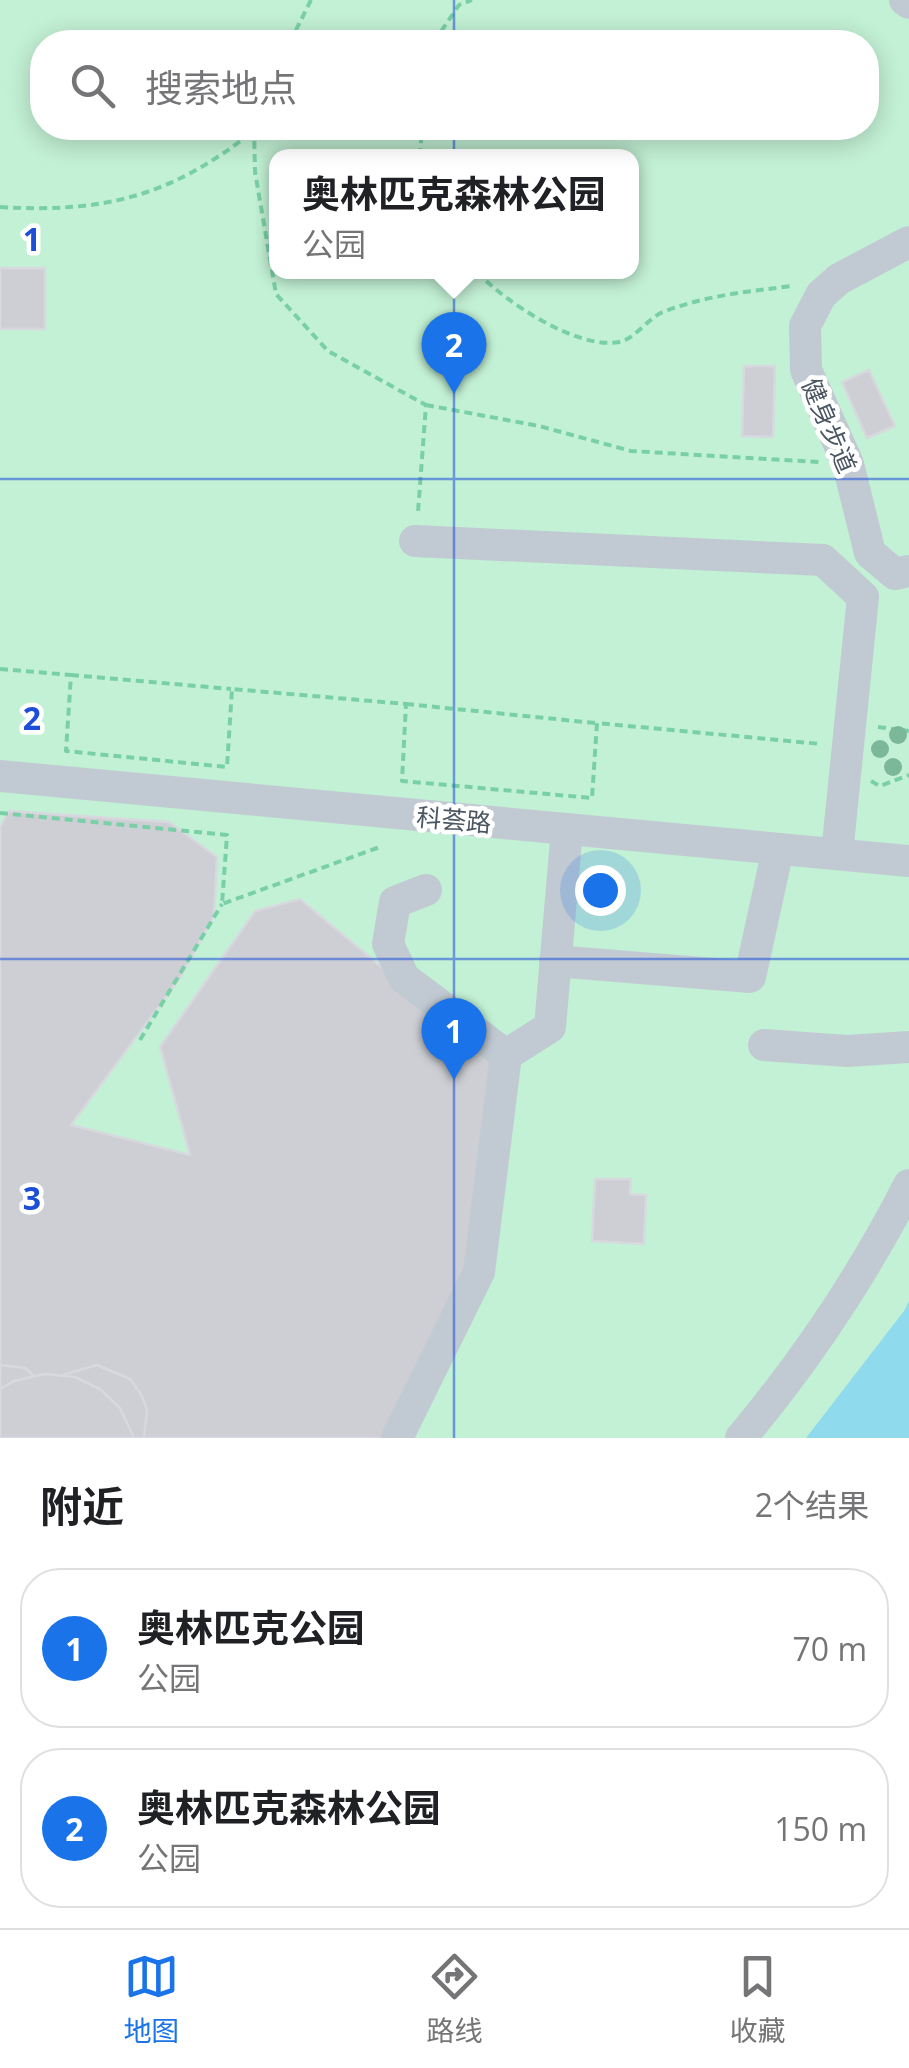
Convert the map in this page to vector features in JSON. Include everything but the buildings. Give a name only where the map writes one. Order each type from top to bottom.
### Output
[{"type":"street","points":[[822,295],[839,279],[909,242]]},
{"type":"street","name":"健身步道","points":[[822,295],[805,326],[806,370],[848,464],[870,553],[895,574],[909,571]]},
{"type":"street","points":[[414,541],[823,560],[863,597],[837,854]]},
{"type":"street","name":"科荟路","points":[[0,776],[909,861]]},
{"type":"street","points":[[506,1055],[550,1027],[567,829]]},
{"type":"street","points":[[555,960],[750,977],[778,849]]},
{"type":"street","points":[[426,890],[394,902],[388,944],[404,978],[506,1055]]},
{"type":"street","points":[[764,1045],[847,1051],[909,1047]]},
{"type":"street","points":[[397,1438],[479,1272],[506,1055]]},
{"type":"street","points":[[741,1438],[802,1366],[864,1273],[909,1184]]},
{"type":"path","points":[[296,30],[311,0]]},
{"type":"path","points":[[442,30],[459,5],[472,0]]},
{"type":"path","points":[[0,207],[55,210],[108,204],[162,190],[206,168],[240,140]]},
{"type":"path","points":[[255,140],[257,188],[269,255]]},
{"type":"path","points":[[273,279],[276,294],[328,352],[426,405],[538,426],[631,451],[848,464]]},
{"type":"path","points":[[485,279],[516,307],[590,342],[622,342],[658,314],[719,293],[800,286],[822,295]]},
{"type":"path","points":[[414,541],[426,405]]},
{"type":"path","points":[[0,669],[846,747]]},
{"type":"path","points":[[71,675],[66,751],[227,766],[232,689]]},
{"type":"path","points":[[406,704],[402,781],[592,798],[597,723]]},
{"type":"path","points":[[0,813],[227,835],[222,904],[140,1040]]},
{"type":"path","points":[[222,904],[380,848]]},
{"type":"green space","points":[[0,0],[909,0],[909,1438],[0,1438]]},
{"type":"water","points":[[909,1301],[909,1438],[806,1438],[904,1311]]},
{"type":"place","name":"奥林匹克森林公园","points":[[454,394]]},
{"type":"place","name":"奥林匹克公园","points":[[454,1080]]}]
